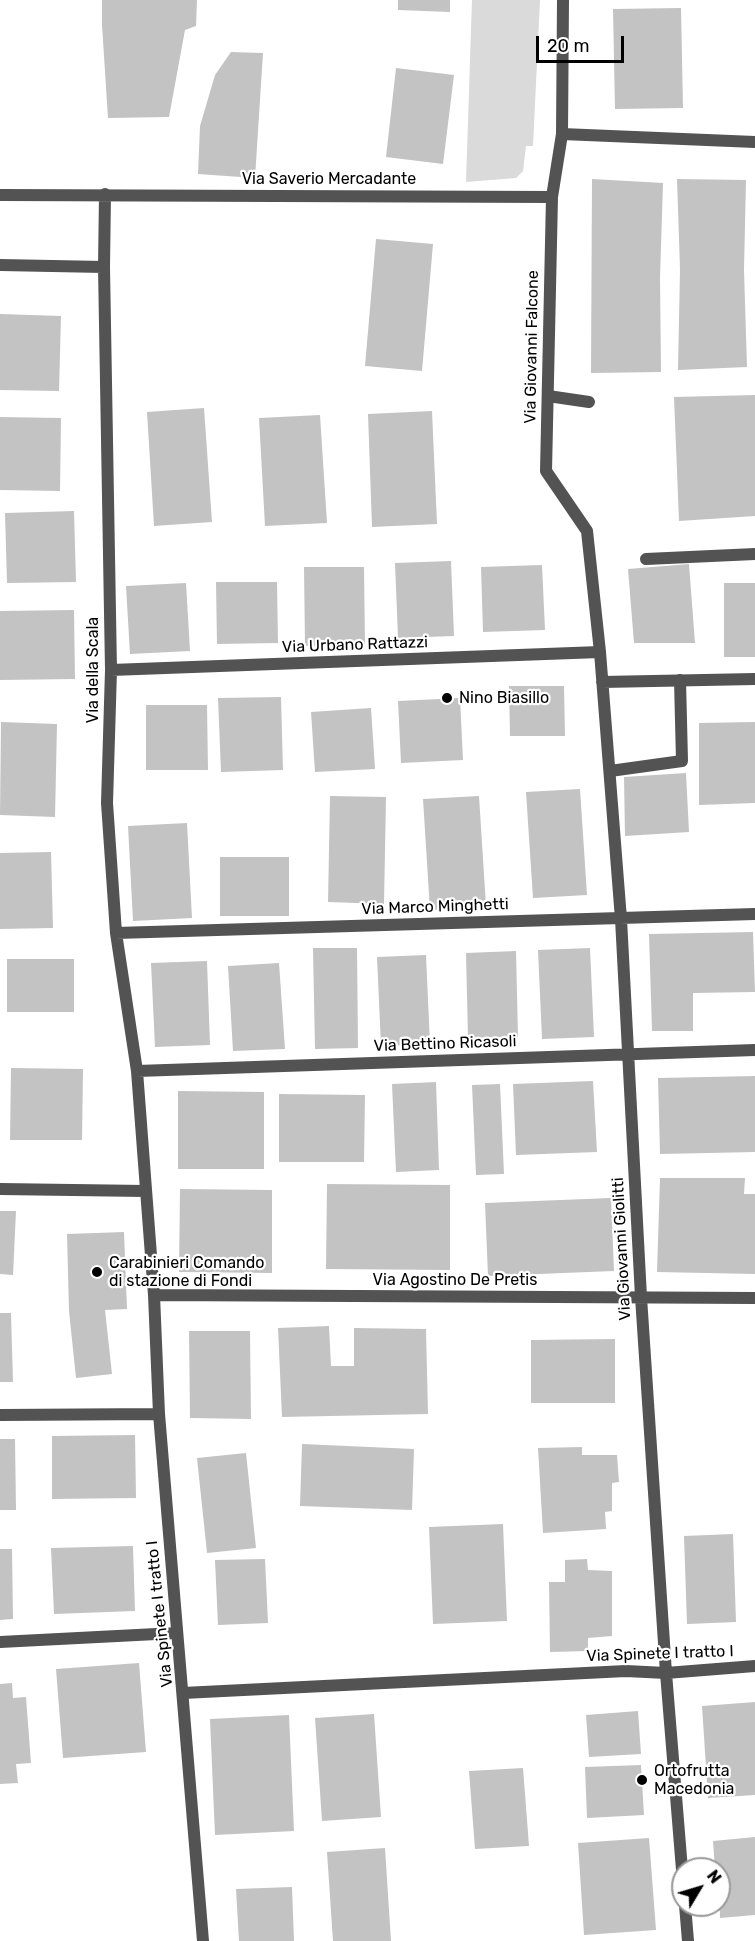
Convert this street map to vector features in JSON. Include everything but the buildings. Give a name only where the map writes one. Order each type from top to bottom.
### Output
[{"type":"street","name":"Via Giovanni Falcone","points":[[563,0],[562,134],[552,197],[546,471],[587,531],[610,771]]},
{"type":"street","points":[[562,134],[755,142]]},
{"type":"street","name":"Via della Scala","points":[[105,194],[104,267],[111,670],[107,802],[116,933],[137,1071]]},
{"type":"street","name":"Via Saverio Mercadante","points":[[0,195],[552,197]]},
{"type":"street","points":[[0,265],[104,267]]},
{"type":"street","points":[[548,396],[589,402]]},
{"type":"street","points":[[646,559],[755,554]]},
{"type":"street","name":"Via Urbano Rattazzi","points":[[111,670],[600,652]]},
{"type":"street","points":[[602,682],[755,679]]},
{"type":"street","points":[[610,771],[682,761],[680,680]]},
{"type":"street","name":"Via Giovanni Giolitti","points":[[610,771],[621,919],[641,1297],[681,1857]]},
{"type":"street","name":"Via Marco Minghetti","points":[[116,933],[755,914]]},
{"type":"street","name":"Via Bettino Ricasoli","points":[[137,1071],[755,1050]]},
{"type":"street","name":"Via Spinete I tratto I","points":[[137,1071],[154,1294],[159,1414],[183,1693],[755,1666]]},
{"type":"street","points":[[0,1189],[145,1191]]},
{"type":"street","name":"Via Agostino De Pretis","points":[[154,1294],[755,1298]]},
{"type":"street","points":[[0,1415],[159,1414]]},
{"type":"street","points":[[0,1642],[176,1632]]},
{"type":"street","points":[[183,1693],[203,1941]]},
{"type":"street","points":[[686,1917],[688,1941]]},
{"type":"shaded area","points":[[472,0],[540,0],[533,146],[526,146],[523,171],[516,178],[466,182]]},
{"type":"place","name":"Nino Biasillo","points":[[447,698]]},
{"type":"place","name":"Carabinieri Comando di stazione di Fondi","points":[[97,1272]]},
{"type":"place","name":"Ortofrutta Macedonia","points":[[642,1780]]}]
